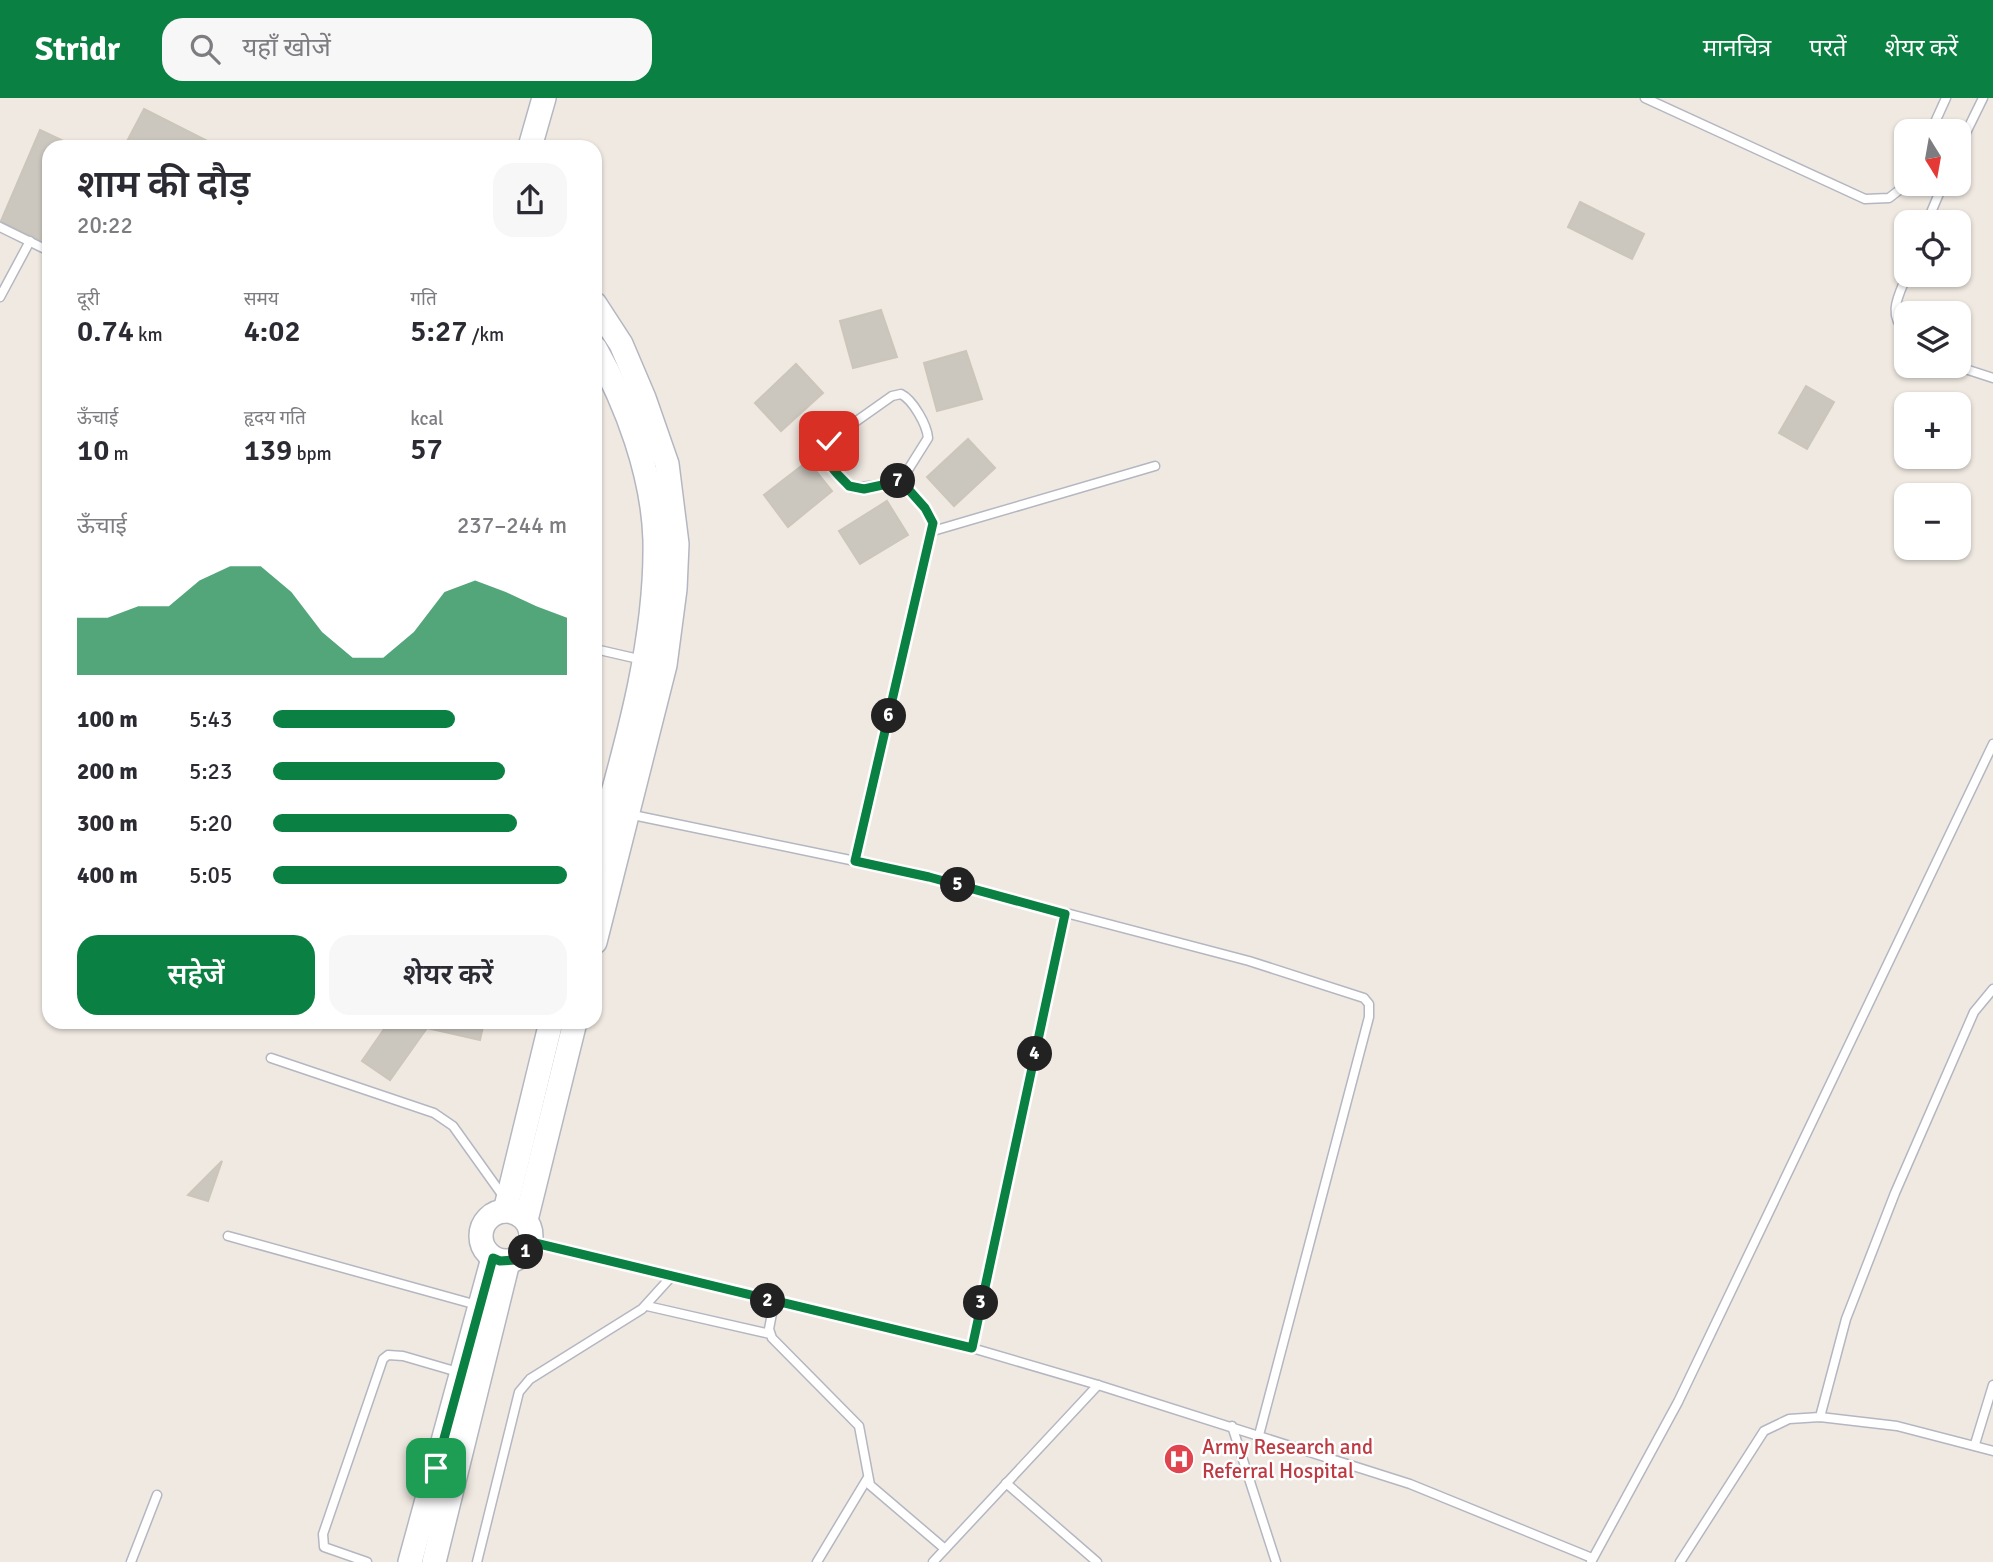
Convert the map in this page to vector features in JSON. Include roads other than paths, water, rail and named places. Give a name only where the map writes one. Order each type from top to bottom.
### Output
[{"type":"main road","points":[[518,140],[527,98]]},
{"type":"main road","points":[[532,140],[544,98]]},
{"type":"main road","points":[[602,314],[633,369],[667,464],[677,544],[675,589],[602,835]]},
{"type":"main road","points":[[602,362],[623,404],[652,513],[654,663]]},
{"type":"main road","points":[[602,880],[610,809]]},
{"type":"main road","points":[[517,1219],[491,1217],[482,1230],[483,1246],[501,1260],[523,1256],[517,1219],[550,1029]]},
{"type":"main road","points":[[517,1219],[573,1029]]},
{"type":"main road","points":[[411,1562],[480,1306],[501,1260]]},
{"type":"main road","points":[[434,1562],[501,1260]]},
{"type":"lane","points":[[1645,98],[1865,199],[1889,198],[1894,194]]},
{"type":"lane","points":[[1936,119],[1946,98]]},
{"type":"lane","points":[[1971,122],[1983,98]]},
{"type":"lane","points":[[0,227],[42,248]]},
{"type":"lane","points":[[0,297],[30,242]]},
{"type":"lane","points":[[1971,371],[1993,378]]},
{"type":"lane","points":[[901,394],[908,397],[926,428],[928,438],[901,481],[864,489],[852,488],[831,467],[825,451],[834,437],[892,396],[901,394]]},
{"type":"lane","points":[[933,531],[1155,466]]},
{"type":"lane","points":[[855,861],[933,531],[931,517],[901,481]]},
{"type":"lane","points":[[602,651],[654,663]]},
{"type":"lane","points":[[271,1058],[434,1113],[453,1126],[517,1219],[671,1277],[972,1348],[1259,1434],[1410,1484],[1591,1560],[1678,1402],[1993,744]]},
{"type":"lane","points":[[610,809],[929,877],[1249,961],[1364,998],[1369,1004],[1368,1017],[1259,1434]]},
{"type":"lane","points":[[972,1348],[1065,914]]},
{"type":"lane","points":[[1820,1417],[1846,1319],[1895,1193],[1974,1012],[1993,989]]},
{"type":"lane","points":[[228,1236],[480,1306]]},
{"type":"lane","points":[[477,1562],[519,1392],[530,1379],[647,1306],[671,1277]]},
{"type":"lane","points":[[770,1334],[774,1303]]},
{"type":"lane","points":[[647,1306],[770,1334],[859,1426],[863,1435],[867,1479],[877,1492],[945,1549]]},
{"type":"lane","points":[[367,1562],[324,1547],[323,1534],[383,1359],[388,1355],[403,1356],[462,1373]]},
{"type":"lane","points":[[933,1562],[1098,1385]]},
{"type":"lane","points":[[1975,1444],[1993,1385]]},
{"type":"lane","points":[[1680,1562],[1764,1432],[1790,1419],[1820,1417],[1897,1426],[1975,1444],[1993,1451]]},
{"type":"lane","points":[[1232,1426],[1276,1562]]},
{"type":"lane","points":[[817,1562],[867,1479]]},
{"type":"lane","points":[[1006,1483],[1097,1562]]},
{"type":"lane","points":[[131,1562],[156,1495]]},
{"type":"place","name":"Army Research and Referral Hospital","points":[[1179,1459]]}]
